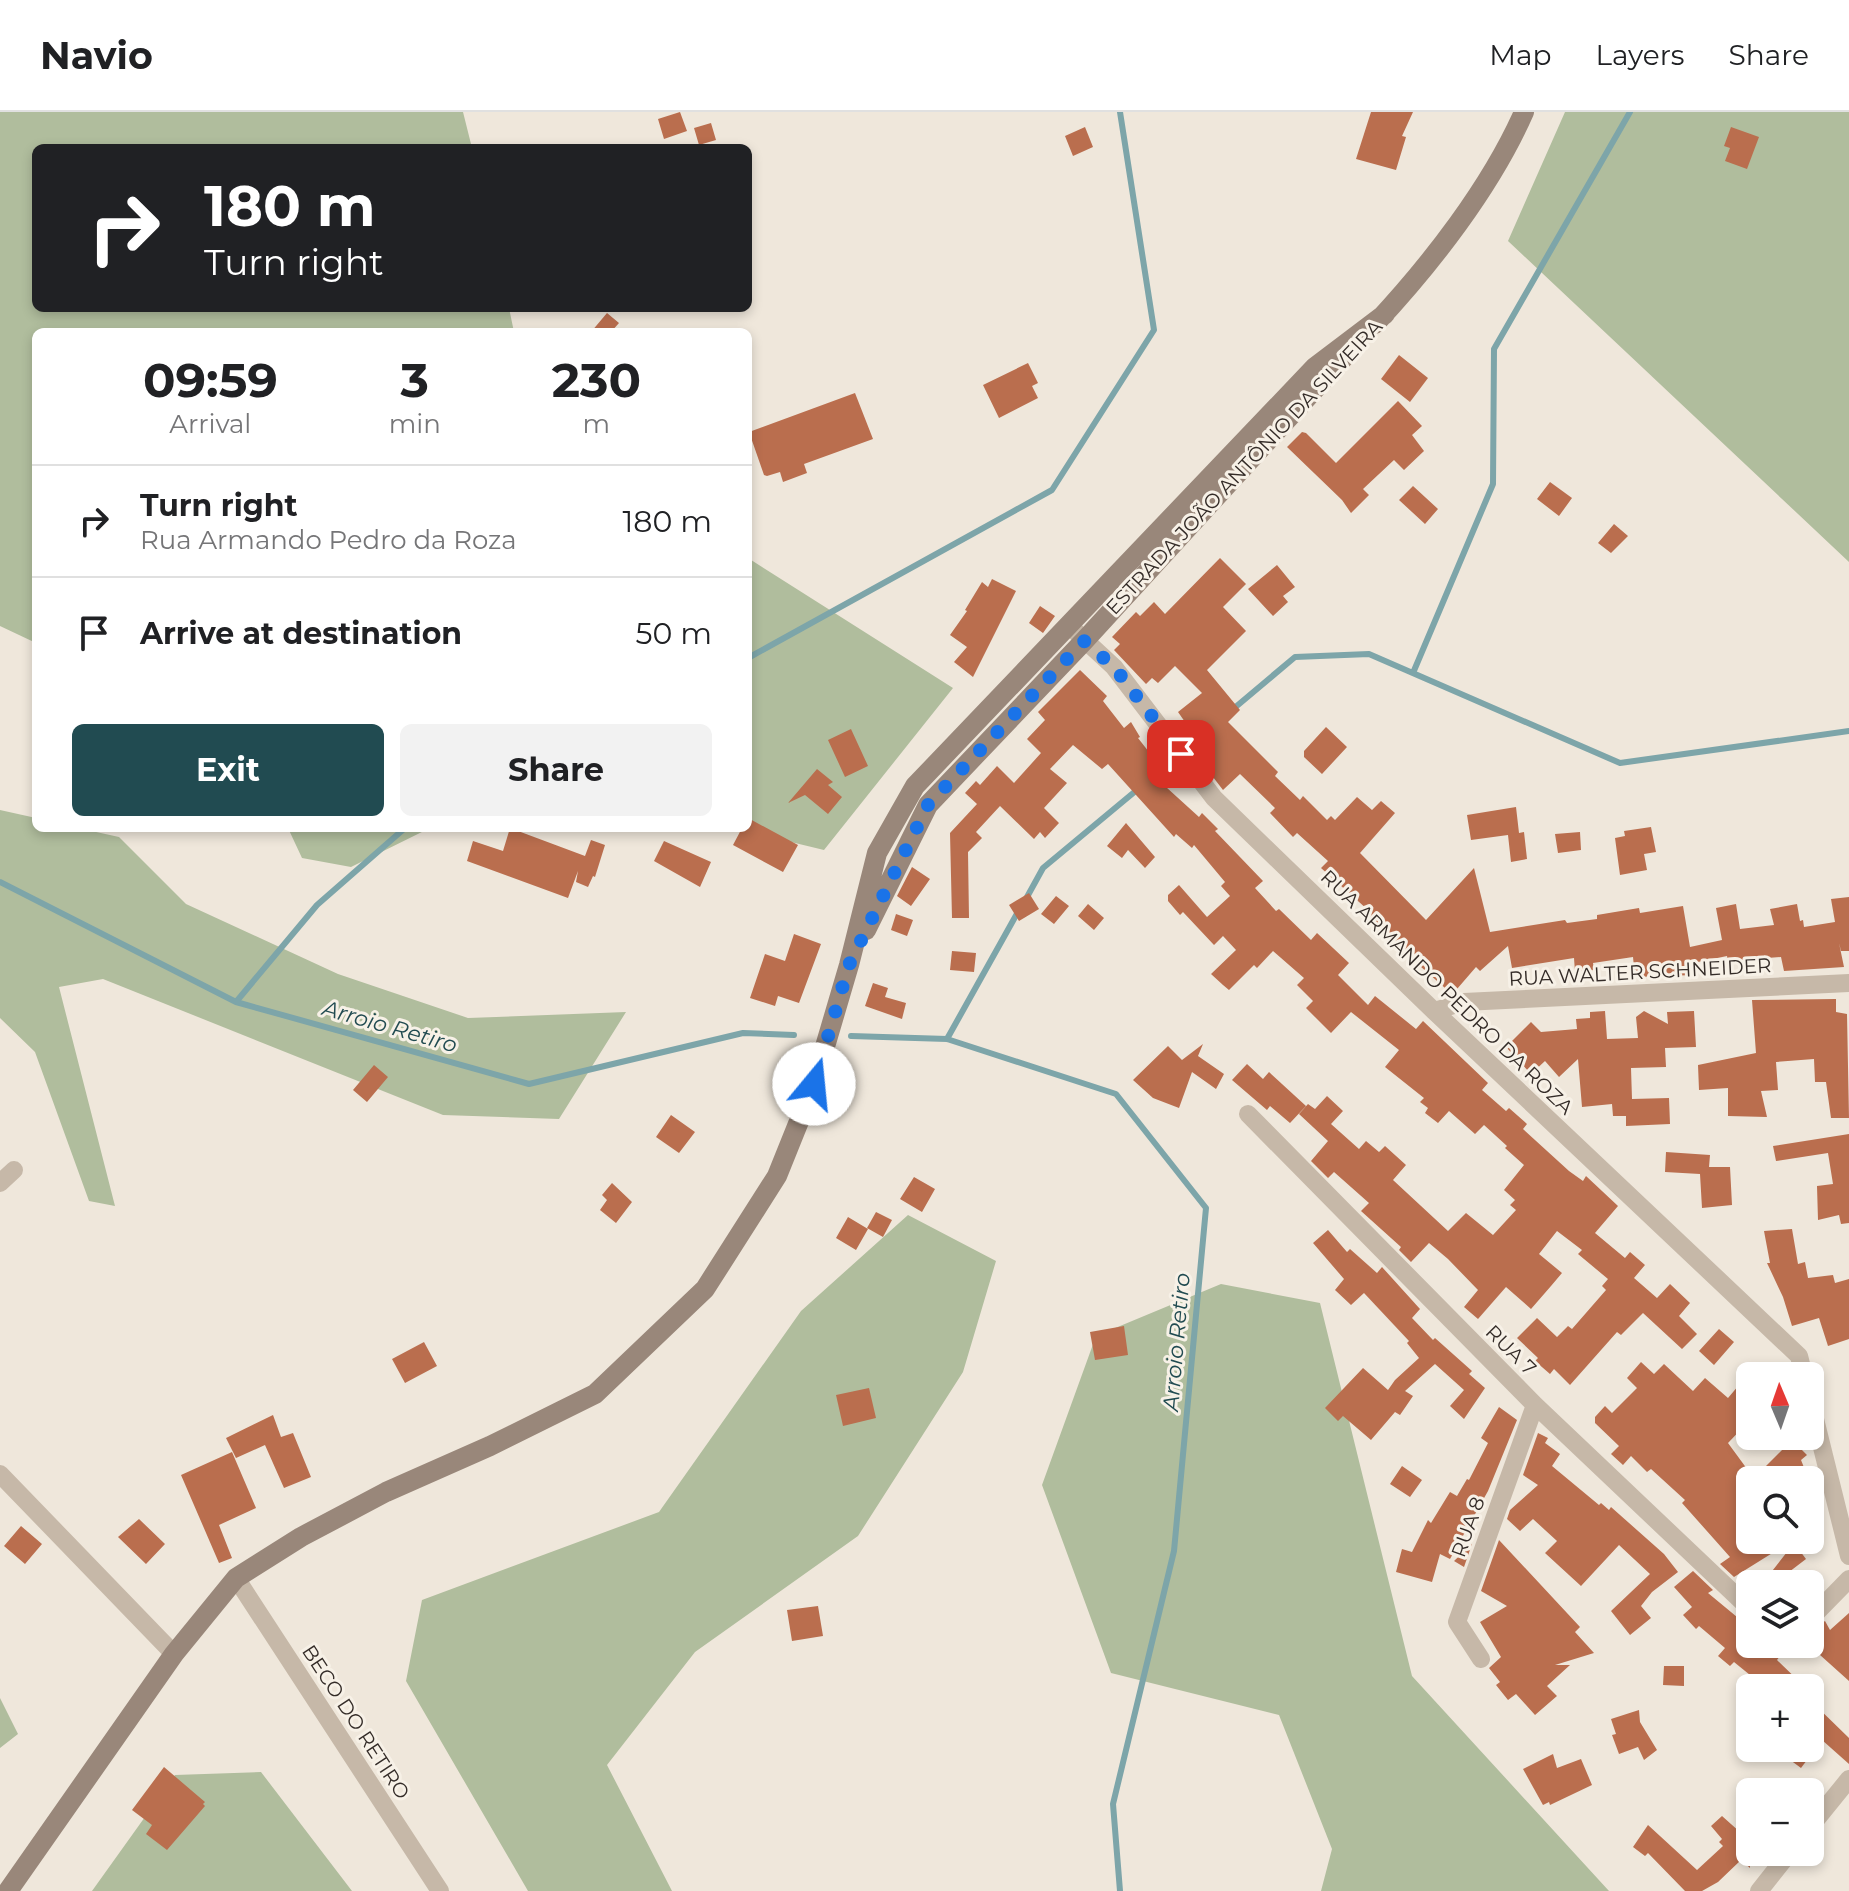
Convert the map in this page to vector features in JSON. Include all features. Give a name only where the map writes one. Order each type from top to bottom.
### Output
[{"type":"main road","name":"ESTRADA JOÃO ANTÔNIO DA SILVEIRA","points":[[8,1891],[174,1654],[236,1578],[301,1537],[386,1492],[490,1446],[595,1394],[705,1289],[777,1176],[814,1084],[849,965],[928,805],[1077,634],[1385,314],[1458,226],[1524,112]]},
{"type":"street","name":"RUA ARMANDO PEDRO DA ROZA","points":[[1077,634],[1114,667],[1214,798],[1799,1356],[1800,1362]]},
{"type":"street","name":"RUA WALTER SCHNEIDER","points":[[1434,1011],[1464,1002],[1849,983]]},
{"type":"street","name":"RUA 7","points":[[1248,1114],[1535,1405],[1736,1596]]},
{"type":"street","points":[[0,1183],[14,1170]]},
{"type":"street","name":"RUA 8","points":[[1481,1659],[1457,1622],[1535,1405]]},
{"type":"street","points":[[1823,1450],[1849,1556]]},
{"type":"street","points":[[0,1474],[174,1654]]},
{"type":"street","name":"BECO DO RETIRO","points":[[236,1578],[440,1891]]},
{"type":"street","points":[[1824,1605],[1849,1579]]},
{"type":"street","points":[[1824,1810],[1849,1779]]},
{"type":"street","points":[[1759,1891],[1779,1866]]},
{"type":"green space","points":[[0,112],[463,112],[471,144],[32,144],[32,312],[510,312],[513,328],[32,328],[32,641],[0,626]]},
{"type":"green space","points":[[1565,112],[1849,112],[1849,562],[1508,241]]},
{"type":"green space","points":[[752,561],[953,688],[824,850],[750,832],[752,832]]},
{"type":"green space","points":[[0,810],[32,817],[32,832],[96,832],[119,837],[186,904],[338,974],[468,1018],[626,1012],[559,1119],[443,1115],[103,979],[59,987],[115,1206],[89,1201],[35,1052],[0,1018]]},
{"type":"green space","points":[[290,832],[422,832],[351,867],[302,858]]},
{"type":"green space","points":[[908,1215],[996,1261],[963,1372],[858,1536],[695,1652],[607,1765],[672,1891],[528,1891],[406,1681],[422,1600],[659,1512],[801,1311]]},
{"type":"green space","points":[[1221,1284],[1320,1303],[1412,1676],[1609,1891],[1321,1891],[1332,1849],[1279,1715],[1111,1673],[1042,1485],[1096,1336]]},
{"type":"green space","points":[[0,1698],[18,1734],[0,1748]]},
{"type":"green space","points":[[261,1772],[352,1891],[92,1891],[175,1775]]},
{"type":"building","points":[[680,112],[687,131],[664,139],[658,119]]},
{"type":"building","points":[[1371,112],[1413,112],[1402,136],[1406,137],[1396,170],[1356,159]]},
{"type":"building","points":[[711,123],[716,140],[699,144],[694,128]]},
{"type":"building","points":[[1085,127],[1093,147],[1073,156],[1065,136]]},
{"type":"building","points":[[1731,127],[1759,137],[1747,169],[1725,161],[1730,148],[1724,146]]},
{"type":"building","points":[[607,313],[619,323],[615,328],[594,328]]},
{"type":"building","points":[[1399,355],[1428,378],[1410,402],[1381,379]]},
{"type":"building","points":[[1028,363],[1038,383],[1032,386],[1038,398],[999,418],[983,385]]},
{"type":"building","points":[[855,393],[873,439],[804,464],[807,473],[783,482],[780,472],[764,475],[752,441],[752,431]]},
{"type":"building","points":[[1398,401],[1422,426],[1412,435],[1424,451],[1404,470],[1394,460],[1363,489],[1369,495],[1351,513],[1342,500],[1287,447],[1302,432],[1306,433],[1336,463]]},
{"type":"building","points":[[1550,482],[1572,498],[1559,516],[1537,499]]},
{"type":"building","points":[[1413,486],[1438,509],[1425,524],[1399,500]]},
{"type":"building","points":[[1614,524],[1628,536],[1611,553],[1598,543]]},
{"type":"building","points":[[1220,558],[1246,584],[1223,607],[1246,631],[1207,670],[1240,710],[1228,722],[1278,772],[1275,776],[1300,800],[1303,796],[1327,820],[1331,816],[1335,820],[1357,797],[1372,810],[1381,801],[1395,813],[1360,853],[1426,920],[1474,868],[1490,932],[1565,920],[1567,923],[1597,919],[1597,915],[1639,908],[1640,913],[1683,906],[1690,947],[1722,940],[1716,908],[1736,904],[1740,929],[1774,925],[1770,909],[1797,904],[1804,927],[1835,922],[1831,899],[1849,897],[1849,951],[1841,951],[1839,943],[1844,967],[1784,971],[1781,957],[1728,961],[1727,956],[1693,963],[1695,975],[1635,977],[1633,957],[1593,963],[1594,970],[1575,972],[1574,958],[1512,968],[1508,946],[1480,971],[1476,967],[1457,989],[1450,983],[1445,988],[1363,916],[1368,910],[1321,868],[1328,861],[1297,833],[1293,837],[1270,813],[1275,808],[1240,774],[1223,790],[1176,729],[1185,722],[1178,712],[1202,693],[1175,666],[1158,683],[1152,678],[1146,684],[1114,650],[1120,644],[1112,637],[1136,612],[1140,616],[1154,602],[1165,614]]},
{"type":"building","points":[[1277,565],[1295,587],[1283,596],[1288,602],[1273,616],[1248,589]]},
{"type":"building","points":[[992,579],[1016,591],[973,677],[954,662],[967,647],[950,635],[982,582],[988,587]]},
{"type":"building","points":[[1040,606],[1055,616],[1043,633],[1029,623]]},
{"type":"building","points":[[1080,670],[1107,696],[1103,701],[1124,728],[1131,722],[1138,738],[1163,770],[1155,777],[1199,817],[1202,813],[1218,829],[1215,831],[1263,881],[1255,888],[1276,911],[1279,909],[1311,940],[1317,933],[1349,963],[1338,975],[1368,1005],[1375,996],[1416,1029],[1423,1021],[1488,1083],[1482,1090],[1527,1124],[1523,1129],[1569,1171],[1583,1181],[1586,1176],[1618,1206],[1595,1233],[1625,1258],[1630,1252],[1645,1265],[1634,1278],[1657,1298],[1670,1284],[1690,1303],[1679,1316],[1697,1334],[1682,1349],[1643,1313],[1621,1335],[1617,1332],[1570,1385],[1554,1369],[1550,1374],[1535,1361],[1538,1358],[1517,1338],[1537,1318],[1557,1337],[1568,1326],[1572,1329],[1606,1290],[1602,1286],[1608,1279],[1578,1254],[1582,1250],[1557,1231],[1539,1254],[1562,1273],[1531,1309],[1506,1287],[1478,1319],[1464,1307],[1478,1290],[1448,1259],[1429,1243],[1411,1262],[1399,1250],[1401,1247],[1361,1211],[1369,1203],[1334,1172],[1328,1178],[1311,1161],[1328,1141],[1299,1114],[1308,1104],[1315,1109],[1327,1096],[1343,1111],[1331,1124],[1359,1149],[1366,1141],[1379,1152],[1385,1146],[1406,1165],[1393,1180],[1448,1231],[1466,1213],[1493,1235],[1516,1210],[1510,1205],[1515,1200],[1504,1190],[1524,1165],[1484,1125],[1475,1134],[1449,1111],[1438,1123],[1425,1113],[1428,1108],[1420,1102],[1424,1098],[1385,1067],[1399,1050],[1351,1012],[1331,1033],[1306,1008],[1313,1001],[1297,985],[1304,978],[1273,951],[1229,990],[1211,974],[1236,950],[1223,936],[1214,945],[1183,912],[1180,915],[1168,901],[1168,895],[1179,885],[1207,917],[1230,896],[1221,886],[1225,882],[1194,845],[1192,848],[1176,834],[1174,837],[1108,764],[1102,769],[1073,745],[1050,769],[1067,783],[1044,808],[1059,823],[1045,838],[1040,832],[1034,839],[1000,806],[976,832],[982,838],[968,852],[969,918],[952,918],[950,833],[977,804],[965,793],[976,781],[980,785],[997,766],[1014,783],[1041,753],[1027,739],[1045,720],[1038,712]]},
{"type":"building","points":[[1326,727],[1347,747],[1322,774],[1304,757],[1304,751]]},
{"type":"building","points":[[851,729],[868,766],[845,777],[828,740]]},
{"type":"building","points":[[817,769],[833,782],[828,785],[842,797],[828,814],[805,795],[788,803]]},
{"type":"building","points":[[1516,807],[1519,833],[1524,832],[1527,859],[1511,862],[1508,835],[1471,840],[1467,815]]},
{"type":"building","points":[[752,820],[798,845],[783,872],[733,845],[740,832],[752,832]]},
{"type":"building","points":[[1126,823],[1155,857],[1145,868],[1128,850],[1122,858],[1107,846]]},
{"type":"building","points":[[1651,827],[1656,852],[1644,854],[1647,870],[1620,875],[1615,838],[1625,836],[1624,831]]},
{"type":"building","points":[[509,832],[521,832],[585,856],[591,840],[605,845],[595,877],[588,887],[576,882],[578,871],[568,898],[467,861],[473,841],[503,851]]},
{"type":"building","points":[[1580,832],[1581,850],[1558,853],[1555,834]]},
{"type":"building","points":[[664,841],[711,862],[700,887],[654,861]]},
{"type":"building","points":[[912,867],[930,879],[911,906],[897,896]]},
{"type":"building","points":[[1029,893],[1039,909],[1019,921],[1009,905]]},
{"type":"building","points":[[1056,896],[1069,906],[1054,924],[1041,914]]},
{"type":"building","points":[[1088,904],[1104,918],[1094,930],[1078,916]]},
{"type":"building","points":[[896,914],[913,920],[907,936],[891,930]]},
{"type":"building","points":[[794,934],[821,944],[799,1003],[778,996],[775,1006],[750,998],[765,954],[785,961]]},
{"type":"building","points":[[952,951],[976,953],[974,972],[950,970]]},
{"type":"building","points":[[873,983],[888,988],[885,997],[906,1003],[902,1019],[865,1006]]},
{"type":"building","points":[[1836,999],[1836,1012],[1847,1014],[1849,1118],[1831,1118],[1826,1082],[1815,1082],[1814,1059],[1776,1062],[1778,1090],[1761,1091],[1767,1117],[1728,1116],[1728,1088],[1699,1090],[1698,1065],[1756,1053],[1752,1000]]},
{"type":"building","points":[[1605,1011],[1607,1039],[1638,1038],[1636,1017],[1644,1011],[1668,1024],[1667,1012],[1694,1011],[1696,1047],[1665,1048],[1666,1067],[1631,1068],[1632,1099],[1669,1098],[1670,1124],[1626,1126],[1626,1116],[1613,1116],[1612,1104],[1582,1107],[1578,1059],[1559,1077],[1545,1061],[1531,1074],[1506,1047],[1531,1022],[1541,1032],[1577,1029],[1576,1019],[1590,1018],[1590,1012]]},
{"type":"building","points":[[1203,1044],[1198,1056],[1224,1074],[1216,1089],[1192,1072],[1179,1108],[1153,1098],[1133,1080],[1168,1046],[1182,1060]]},
{"type":"building","points":[[1247,1064],[1263,1079],[1269,1072],[1306,1106],[1290,1123],[1270,1106],[1267,1110],[1232,1080]]},
{"type":"building","points":[[374,1065],[388,1077],[367,1102],[353,1090]]},
{"type":"building","points":[[671,1115],[695,1132],[679,1153],[656,1137]]},
{"type":"building","points":[[1849,1134],[1849,1223],[1841,1224],[1839,1215],[1818,1220],[1817,1186],[1833,1184],[1828,1153],[1776,1161],[1773,1146]]},
{"type":"building","points":[[1666,1152],[1710,1155],[1709,1167],[1730,1167],[1732,1205],[1702,1208],[1700,1174],[1665,1172]]},
{"type":"building","points":[[914,1177],[935,1189],[922,1212],[900,1199]]},
{"type":"building","points":[[612,1183],[632,1202],[616,1223],[600,1210],[607,1200],[602,1195]]},
{"type":"building","points":[[876,1212],[892,1220],[883,1237],[867,1228]]},
{"type":"building","points":[[848,1217],[868,1229],[856,1250],[836,1238]]},
{"type":"building","points":[[1792,1229],[1798,1264],[1805,1262],[1808,1278],[1833,1275],[1835,1283],[1849,1279],[1849,1339],[1828,1346],[1819,1318],[1792,1326],[1767,1263],[1770,1263],[1764,1231]]},
{"type":"building","points":[[1328,1230],[1347,1252],[1350,1249],[1377,1273],[1382,1267],[1420,1309],[1412,1318],[1433,1340],[1435,1338],[1472,1371],[1469,1374],[1485,1388],[1464,1419],[1450,1406],[1464,1390],[1435,1364],[1405,1391],[1413,1396],[1400,1415],[1395,1412],[1371,1440],[1343,1416],[1338,1421],[1325,1408],[1363,1368],[1388,1390],[1419,1358],[1407,1343],[1409,1341],[1364,1293],[1351,1305],[1335,1290],[1344,1279],[1313,1243]]},
{"type":"building","points":[[1124,1326],[1128,1355],[1095,1360],[1090,1332]]},
{"type":"building","points":[[1719,1329],[1734,1342],[1714,1365],[1699,1351]]},
{"type":"building","points":[[424,1342],[437,1366],[405,1383],[392,1359]]},
{"type":"building","points":[[1641,1362],[1654,1374],[1664,1364],[1693,1391],[1705,1378],[1728,1398],[1736,1389],[1736,1435],[1728,1443],[1745,1466],[1736,1466],[1736,1554],[1771,1554],[1745,1570],[1736,1570],[1734,1577],[1720,1564],[1730,1557],[1682,1503],[1685,1500],[1651,1469],[1647,1472],[1631,1456],[1623,1465],[1611,1454],[1619,1446],[1595,1423],[1595,1417],[1605,1406],[1612,1413],[1637,1388],[1627,1378]]},
{"type":"building","points":[[869,1388],[876,1418],[843,1426],[836,1395]]},
{"type":"building","points":[[1499,1407],[1517,1420],[1488,1491],[1450,1559],[1440,1554],[1432,1582],[1396,1572],[1402,1549],[1412,1552],[1428,1520],[1431,1523],[1450,1492],[1457,1496],[1469,1480],[1488,1443],[1481,1438]]},
{"type":"building","points":[[273,1415],[281,1437],[293,1433],[311,1477],[284,1488],[265,1445],[236,1458],[226,1438]]},
{"type":"building","points":[[1538,1433],[1548,1438],[1545,1443],[1560,1454],[1552,1466],[1599,1505],[1601,1503],[1609,1510],[1611,1507],[1664,1554],[1678,1572],[1652,1592],[1641,1606],[1651,1618],[1630,1635],[1611,1611],[1650,1574],[1619,1545],[1581,1586],[1545,1553],[1557,1541],[1533,1519],[1520,1531],[1507,1519],[1510,1510],[1538,1485],[1523,1475]]},
{"type":"building","points":[[1782,1450],[1802,1450],[1807,1455],[1801,1460],[1803,1466],[1766,1466]]},
{"type":"building","points":[[232,1452],[256,1508],[219,1525],[232,1558],[219,1563],[181,1475]]},
{"type":"building","points":[[1402,1466],[1422,1480],[1410,1497],[1390,1484]]},
{"type":"building","points":[[139,1519],[165,1544],[146,1564],[118,1537]]},
{"type":"building","points":[[21,1526],[42,1544],[25,1564],[4,1546]]},
{"type":"building","points":[[1499,1540],[1580,1627],[1575,1632],[1594,1653],[1555,1665],[1570,1665],[1547,1686],[1557,1696],[1535,1715],[1516,1694],[1508,1700],[1496,1685],[1500,1682],[1489,1668],[1501,1657],[1480,1622],[1507,1606],[1481,1591]]},
{"type":"building","points":[[1472,1544],[1464,1567],[1454,1561]]},
{"type":"building","points":[[1785,1554],[1802,1554],[1806,1559],[1792,1570],[1773,1570]]},
{"type":"building","points":[[1693,1571],[1713,1590],[1708,1593],[1736,1616],[1736,1658],[1778,1658],[1777,1660],[1792,1674],[1749,1674],[1734,1662],[1730,1666],[1718,1656],[1725,1648],[1699,1626],[1696,1629],[1683,1615],[1692,1607],[1674,1587]]},
{"type":"building","points":[[818,1606],[823,1636],[792,1641],[787,1610]]},
{"type":"building","points":[[1849,1613],[1849,1681],[1823,1658],[1825,1621],[1830,1630]]},
{"type":"building","points":[[1664,1666],[1684,1666],[1684,1686],[1663,1685]]},
{"type":"building","points":[[1639,1710],[1640,1722],[1657,1750],[1644,1760],[1638,1747],[1619,1754],[1612,1735],[1616,1734],[1611,1719]]},
{"type":"building","points":[[1824,1714],[1849,1738],[1849,1764],[1824,1742]]},
{"type":"building","points":[[1553,1754],[1557,1768],[1581,1759],[1592,1785],[1550,1805],[1549,1802],[1543,1805],[1523,1769]]},
{"type":"building","points":[[164,1767],[205,1802],[205,1806],[167,1850],[146,1834],[152,1825],[132,1810]]},
{"type":"building","points":[[1722,1816],[1736,1828],[1736,1865],[1718,1882],[1702,1891],[1685,1891],[1648,1853],[1645,1856],[1633,1847],[1648,1825],[1697,1870],[1723,1846],[1719,1842],[1722,1839],[1711,1826]]},
{"type":"waterway","points":[[752,656],[1052,490],[1154,330],[1120,112]]},
{"type":"waterway","points":[[1413,673],[1493,484],[1494,349],[1630,112]]},
{"type":"waterway","points":[[1232,710],[1295,657],[1369,654],[1620,763],[1849,731]]},
{"type":"waterway","points":[[1156,774],[1178,755]]},
{"type":"waterway","points":[[1027,897],[1043,868],[1138,789]]},
{"type":"waterway","points":[[236,1002],[317,905],[400,832]]},
{"type":"waterway","name":"Arroio Retiro","points":[[0,882],[236,1002],[529,1084],[743,1033],[794,1035]]},
{"type":"waterway","points":[[947,1039],[1019,910]]},
{"type":"waterway","name":"Arroio Retiro","points":[[851,1036],[947,1039],[1116,1094],[1206,1208],[1174,1551],[1113,1804],[1120,1891]]},
{"type":"route","points":[[814,1084],[849,965],[928,805],[1084,641],[1114,667],[1181,754]]}]
